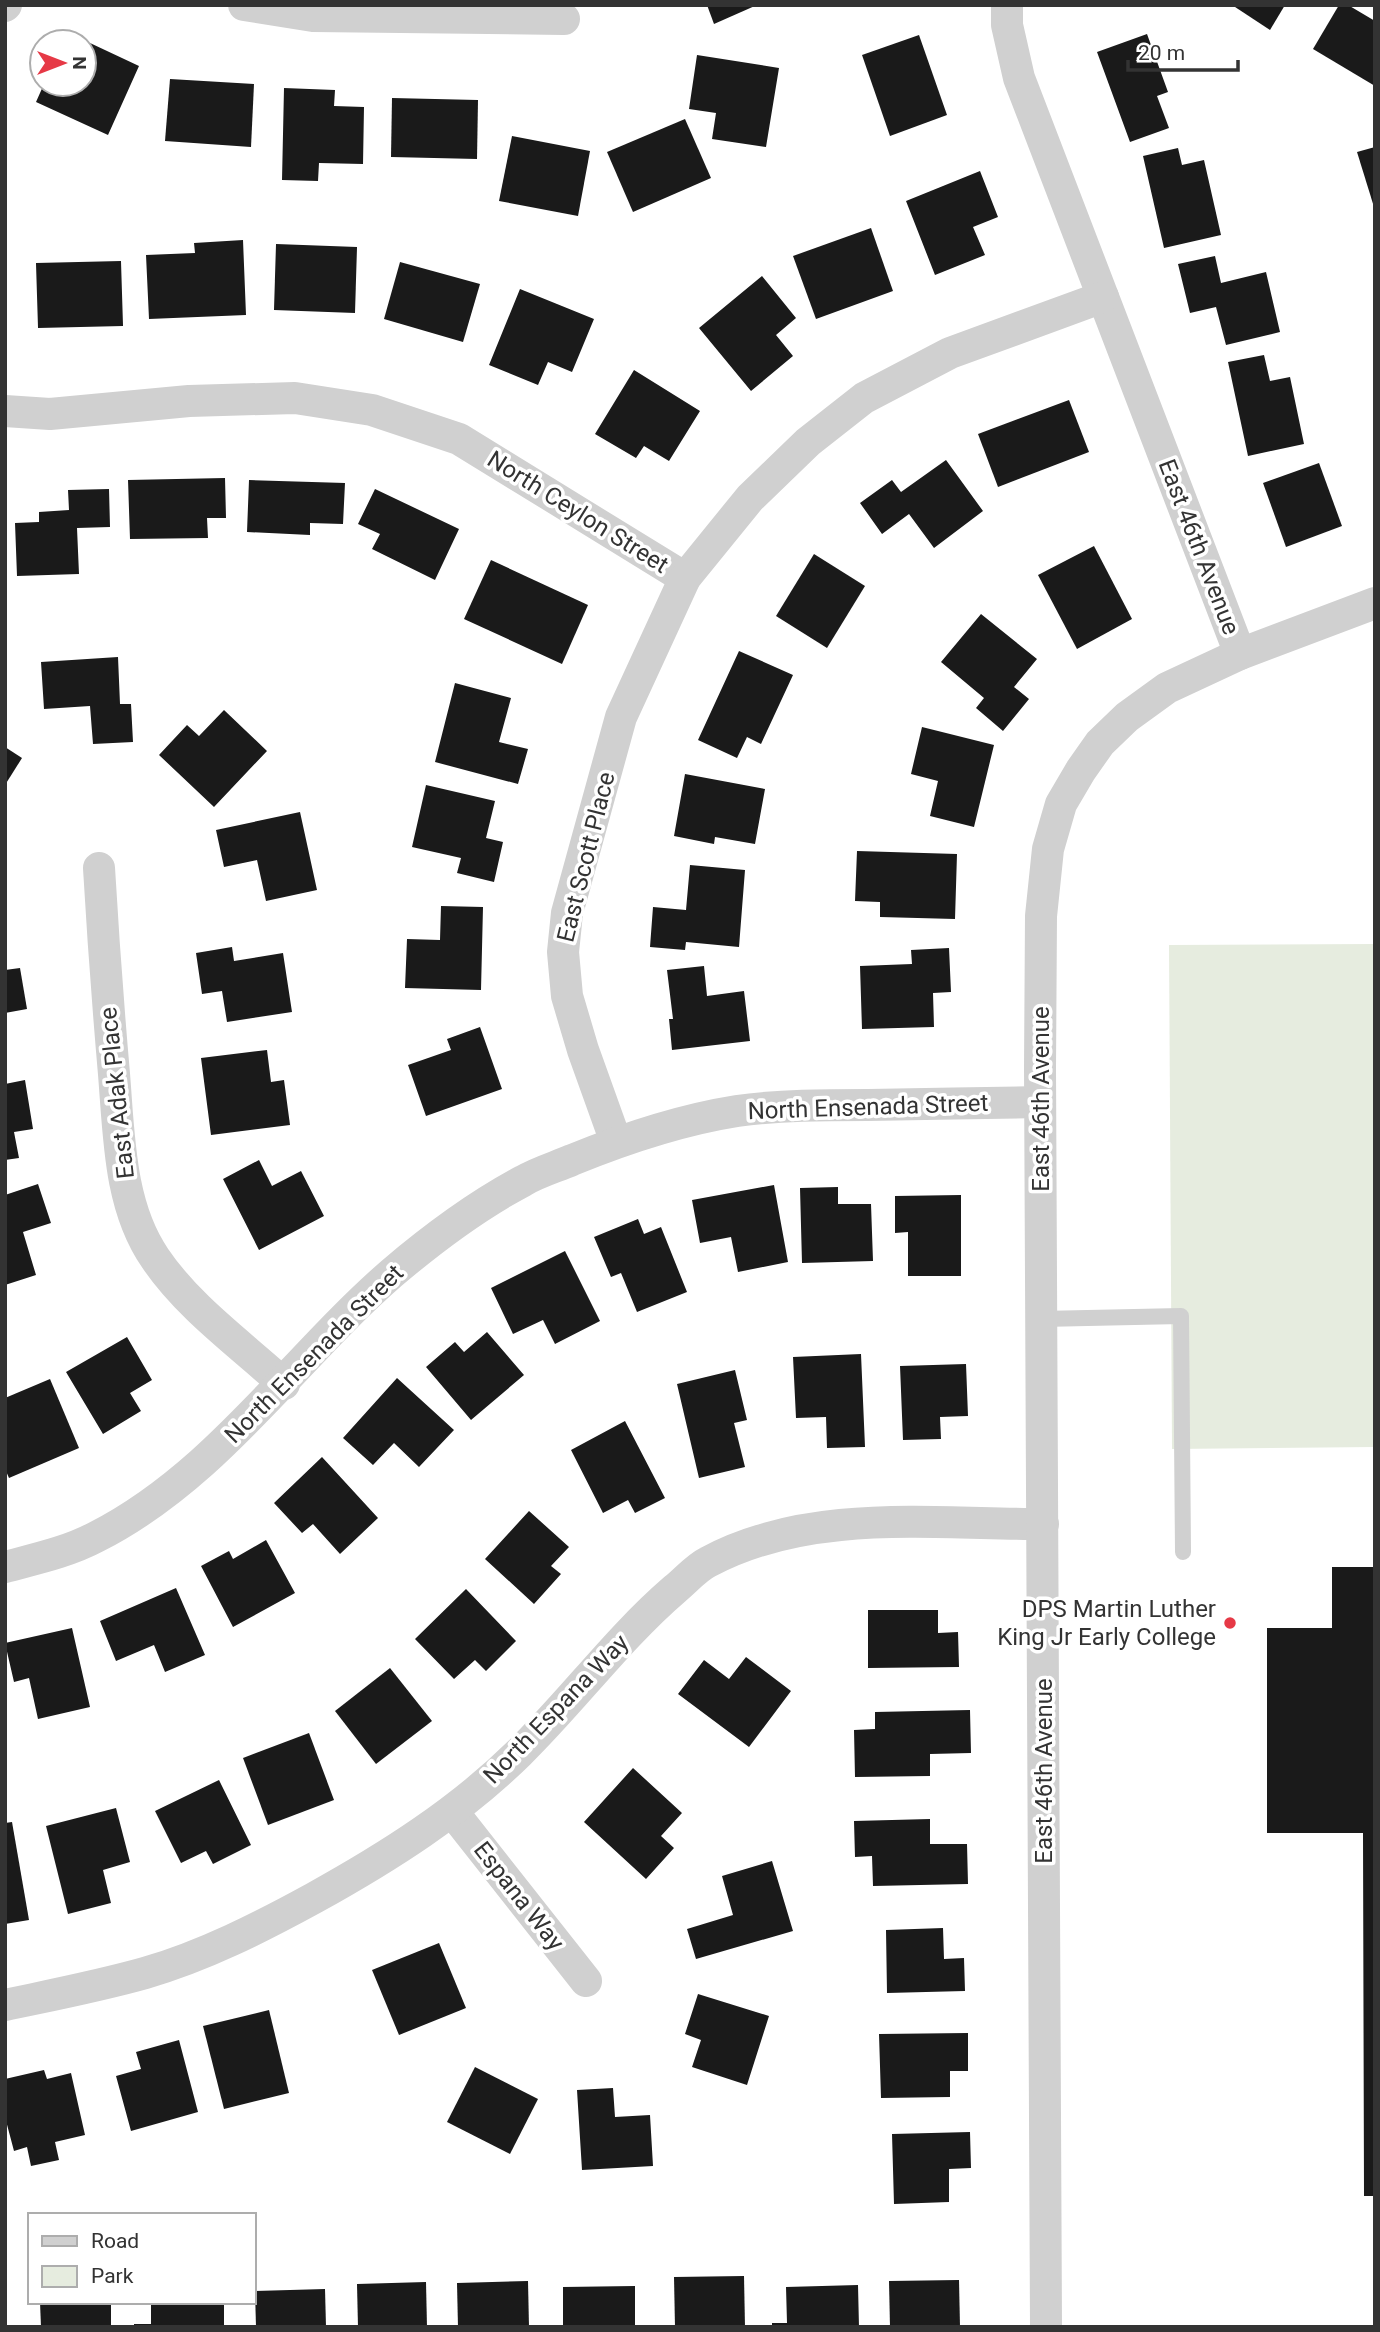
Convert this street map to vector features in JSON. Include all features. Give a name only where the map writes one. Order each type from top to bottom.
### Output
[{"type":"street","points":[[244,5],[313,16],[564,19]]},
{"type":"street","name":"East 46th Avenue","points":[[1007,5],[1007,25],[1019,78],[1240,654],[1167,688],[1127,718],[1100,743],[1061,804],[1048,849],[1041,916],[1040,1102],[1046,2327]]},
{"type":"street","name":"North Ceylon Street","points":[[5,411],[50,414],[189,401],[295,398],[372,410],[459,439],[685,578],[750,498],[808,442],[864,398],[950,353],[1104,297]]},
{"type":"street","name":"East Scott Place","points":[[616,1142],[583,1051],[568,996],[562,952],[567,913],[621,718],[685,578]]},
{"type":"street","points":[[1240,654],[1375,603]]},
{"type":"street","name":"East Adak Place","points":[[99,868],[106,989],[122,1167],[135,1216],[153,1256],[179,1290],[284,1384]]},
{"type":"street","name":"North Ensenada Street","points":[[5,1567],[94,1538],[135,1514],[178,1483],[220,1447],[284,1384],[338,1323],[393,1273],[458,1221],[524,1180],[616,1142],[679,1123],[739,1111],[817,1105],[1040,1102]]},
{"type":"street","name":"North Espana Way","points":[[5,2005],[148,1972],[209,1949],[270,1922],[391,1854],[452,1811],[499,1772],[544,1728],[657,1604],[706,1563],[747,1545],[799,1530],[849,1523],[1043,1524]]},
{"type":"street","name":"Espana Way","points":[[452,1811],[586,1981]]},
{"type":"lane","points":[[1041,1319],[1181,1316],[1183,1552]]},
{"type":"green space","points":[[1375,944],[1375,1447],[1172,1449],[1169,945]]},
{"type":"building","points":[[707,5],[757,5],[714,24]]},
{"type":"building","points":[[1232,5],[1285,5],[1270,30]]},
{"type":"building","points":[[1339,5],[1348,5],[1375,21],[1375,86],[1313,49]]},
{"type":"building","points":[[1147,34],[1168,92],[1157,96],[1169,128],[1130,142],[1097,52]]},
{"type":"building","points":[[919,35],[947,115],[890,136],[862,55]]},
{"type":"building","points":[[98,47],[139,66],[108,135],[36,102],[38,98],[98,98]]},
{"type":"building","points":[[697,55],[779,68],[766,147],[712,139],[716,113],[689,109]]},
{"type":"building","points":[[170,79],[254,84],[251,147],[165,141]]},
{"type":"building","points":[[284,88],[335,90],[334,106],[364,107],[363,164],[319,163],[318,181],[282,180]]},
{"type":"building","points":[[392,98],[478,100],[477,159],[391,157]]},
{"type":"building","points":[[685,119],[711,178],[633,212],[607,152]]},
{"type":"building","points":[[512,136],[590,151],[578,216],[499,201]]},
{"type":"building","points":[[1375,147],[1375,207],[1374,207],[1357,152]]},
{"type":"building","points":[[1178,148],[1182,165],[1204,160],[1221,235],[1164,248],[1143,156]]},
{"type":"building","points":[[980,171],[998,217],[973,227],[985,255],[935,275],[906,201]]},
{"type":"building","points":[[871,228],[893,291],[816,319],[793,256]]},
{"type":"building","points":[[243,240],[246,315],[149,319],[146,255],[195,253],[194,243]]},
{"type":"building","points":[[276,244],[357,247],[355,313],[274,310]]},
{"type":"building","points":[[1215,256],[1221,283],[1266,272],[1280,332],[1226,345],[1216,307],[1190,313],[1178,264]]},
{"type":"building","points":[[121,261],[123,326],[38,328],[36,263]]},
{"type":"building","points":[[400,262],[480,284],[463,342],[384,319]]},
{"type":"building","points":[[762,276],[796,318],[776,335],[793,356],[751,391],[699,328]]},
{"type":"building","points":[[520,289],[594,319],[572,372],[548,362],[538,385],[489,365]]},
{"type":"building","points":[[1264,355],[1270,381],[1290,377],[1304,444],[1248,456],[1228,362]]},
{"type":"building","points":[[634,370],[700,411],[669,461],[644,446],[636,458],[595,434]]},
{"type":"building","points":[[1069,400],[1089,452],[998,487],[978,434]]},
{"type":"building","points":[[946,460],[983,511],[934,548],[909,514],[882,534],[860,503],[892,480],[901,492]]},
{"type":"building","points":[[1319,463],[1342,526],[1286,547],[1263,483]]},
{"type":"building","points":[[225,478],[226,518],[207,518],[208,538],[130,539],[128,480]]},
{"type":"building","points":[[249,480],[345,483],[343,524],[310,523],[310,535],[247,532]]},
{"type":"building","points":[[109,489],[110,527],[77,528],[79,574],[17,576],[15,523],[39,522],[39,512],[69,510],[68,490]]},
{"type":"building","points":[[375,489],[459,529],[435,580],[372,549],[380,534],[358,524]]},
{"type":"building","points":[[1094,546],[1132,619],[1077,649],[1038,575]]},
{"type":"building","points":[[814,554],[865,586],[827,648],[776,616]]},
{"type":"building","points":[[491,560],[588,605],[562,664],[464,619]]},
{"type":"building","points":[[981,614],[1037,659],[1014,687],[1029,699],[1003,731],[976,708],[984,698],[941,662]]},
{"type":"building","points":[[739,651],[793,675],[761,744],[747,737],[737,758],[698,740]]},
{"type":"building","points":[[118,657],[120,704],[131,704],[133,742],[93,744],[90,706],[44,709],[41,662]]},
{"type":"building","points":[[455,683],[511,698],[499,742],[528,749],[518,784],[435,762]]},
{"type":"building","points":[[224,710],[267,751],[214,807],[159,755],[187,725],[199,736]]},
{"type":"building","points":[[922,727],[994,745],[974,827],[930,816],[938,781],[911,774]]},
{"type":"building","points":[[5,747],[22,758],[5,785]]},
{"type":"building","points":[[685,774],[765,789],[755,844],[715,837],[714,844],[674,836]]},
{"type":"building","points":[[426,785],[495,801],[486,838],[503,842],[494,882],[457,873],[461,858],[412,847]]},
{"type":"building","points":[[300,812],[317,890],[266,901],[257,860],[224,867],[216,830]]},
{"type":"building","points":[[857,851],[957,854],[955,919],[880,917],[880,902],[855,901]]},
{"type":"building","points":[[690,865],[745,870],[739,947],[686,942],[685,950],[650,947],[653,907],[686,910]]},
{"type":"building","points":[[441,906],[483,907],[481,990],[405,988],[407,939],[440,940]]},
{"type":"building","points":[[232,947],[234,961],[283,953],[292,1012],[227,1022],[222,991],[202,994],[196,953]]},
{"type":"building","points":[[949,948],[951,992],[933,993],[934,1027],[862,1029],[860,966],[912,964],[911,950]]},
{"type":"building","points":[[704,966],[707,996],[744,991],[750,1041],[672,1050],[669,1019],[673,1019],[667,970]]},
{"type":"building","points":[[20,968],[27,1009],[5,1013],[5,970]]},
{"type":"building","points":[[480,1027],[502,1089],[426,1116],[408,1065],[451,1050],[447,1039]]},
{"type":"building","points":[[267,1050],[271,1082],[284,1080],[290,1125],[211,1135],[201,1058]]},
{"type":"building","points":[[25,1080],[33,1129],[14,1132],[19,1158],[5,1160],[5,1084]]},
{"type":"building","points":[[259,1160],[272,1186],[301,1171],[324,1216],[259,1250],[223,1179]]},
{"type":"building","points":[[38,1184],[51,1223],[23,1232],[36,1275],[5,1285],[5,1195]]},
{"type":"building","points":[[774,1185],[788,1262],[738,1272],[731,1237],[700,1243],[692,1200]]},
{"type":"building","points":[[838,1187],[838,1204],[871,1204],[873,1261],[802,1263],[800,1188]]},
{"type":"building","points":[[961,1195],[961,1276],[908,1276],[908,1232],[895,1233],[895,1196]]},
{"type":"building","points":[[638,1219],[644,1234],[661,1227],[687,1292],[637,1312],[621,1273],[611,1277],[594,1237]]},
{"type":"building","points":[[565,1251],[600,1321],[555,1344],[543,1320],[513,1334],[491,1288]]},
{"type":"building","points":[[487,1332],[524,1375],[471,1420],[426,1367],[455,1342],[464,1352]]},
{"type":"building","points":[[127,1337],[152,1380],[130,1393],[141,1411],[103,1434],[66,1372]]},
{"type":"building","points":[[861,1354],[865,1447],[827,1448],[826,1417],[796,1418],[793,1357]]},
{"type":"building","points":[[966,1364],[968,1416],[940,1417],[941,1439],[903,1440],[900,1366]]},
{"type":"building","points":[[735,1370],[747,1420],[734,1423],[745,1467],[699,1478],[677,1384]]},
{"type":"building","points":[[397,1378],[454,1430],[419,1467],[394,1443],[373,1465],[343,1438]]},
{"type":"building","points":[[50,1379],[79,1448],[9,1478],[5,1469],[5,1398]]},
{"type":"building","points":[[625,1421],[665,1498],[635,1513],[628,1500],[603,1513],[571,1450]]},
{"type":"building","points":[[322,1457],[378,1518],[340,1554],[313,1524],[302,1533],[274,1503]]},
{"type":"building","points":[[529,1511],[569,1547],[551,1566],[561,1574],[534,1604],[485,1559]]},
{"type":"building","points":[[266,1540],[295,1593],[233,1627],[201,1566],[229,1551],[233,1559]]},
{"type":"building","points":[[1332,1567],[1375,1567],[1375,2196],[1364,2196],[1363,1833],[1267,1833],[1267,1628],[1332,1628]]},
{"type":"building","points":[[176,1588],[205,1655],[165,1672],[154,1645],[116,1661],[100,1621]]},
{"type":"building","points":[[466,1589],[516,1641],[486,1671],[475,1660],[454,1679],[415,1639]]},
{"type":"building","points":[[868,1610],[938,1610],[938,1633],[958,1632],[959,1667],[868,1668]]},
{"type":"building","points":[[72,1628],[90,1707],[38,1719],[29,1678],[14,1682],[5,1643]]},
{"type":"building","points":[[746,1657],[791,1691],[749,1747],[678,1694],[704,1660],[729,1679]]},
{"type":"building","points":[[390,1668],[432,1721],[376,1764],[335,1711]]},
{"type":"building","points":[[970,1710],[971,1753],[930,1754],[930,1776],[855,1777],[854,1730],[875,1729],[875,1712]]},
{"type":"building","points":[[309,1733],[334,1800],[268,1825],[243,1758]]},
{"type":"building","points":[[633,1768],[682,1813],[661,1836],[674,1848],[646,1879],[584,1822]]},
{"type":"building","points":[[219,1780],[251,1845],[213,1864],[206,1851],[181,1863],[155,1811]]},
{"type":"building","points":[[116,1808],[130,1862],[103,1870],[111,1903],[68,1914],[46,1826]]},
{"type":"building","points":[[930,1819],[930,1844],[967,1844],[968,1884],[873,1886],[872,1856],[855,1857],[854,1821]]},
{"type":"building","points":[[12,1822],[29,1920],[5,1924],[5,1823]]},
{"type":"building","points":[[772,1861],[793,1931],[696,1959],[687,1929],[733,1915],[722,1876]]},
{"type":"building","points":[[943,1928],[944,1959],[964,1958],[965,1991],[887,1993],[886,1930]]},
{"type":"building","points":[[439,1943],[466,2008],[399,2035],[372,1970]]},
{"type":"building","points":[[698,1994],[769,2016],[747,2085],[692,2067],[701,2040],[685,2034]]},
{"type":"building","points":[[269,2010],[289,2093],[224,2109],[203,2026]]},
{"type":"building","points":[[968,2033],[968,2071],[950,2071],[950,2097],[881,2098],[879,2034]]},
{"type":"building","points":[[179,2040],[198,2112],[131,2131],[116,2076],[141,2069],[136,2052]]},
{"type":"building","points":[[475,2067],[538,2099],[510,2154],[447,2122]]},
{"type":"building","points":[[44,2070],[47,2079],[71,2073],[85,2135],[55,2142],[59,2160],[31,2166],[27,2147],[14,2151],[5,2117],[5,2079]]},
{"type":"building","points":[[613,2088],[615,2117],[650,2115],[653,2166],[582,2170],[577,2090]]},
{"type":"building","points":[[970,2132],[971,2168],[949,2169],[949,2202],[894,2204],[892,2134]]},
{"type":"building","points":[[744,2276],[745,2327],[675,2327],[674,2277]]},
{"type":"building","points":[[959,2280],[960,2327],[890,2327],[889,2281]]},
{"type":"building","points":[[528,2281],[529,2327],[458,2327],[457,2283]]},
{"type":"building","points":[[426,2282],[427,2327],[358,2327],[357,2284]]},
{"type":"building","points":[[858,2285],[859,2327],[772,2327],[772,2323],[787,2323],[786,2287]]},
{"type":"building","points":[[635,2286],[635,2327],[563,2327],[563,2287]]},
{"type":"building","points":[[325,2289],[326,2327],[256,2327],[256,2291]]},
{"type":"building","points":[[40,2304],[111,2304],[111,2327],[41,2327]]},
{"type":"building","points":[[151,2304],[224,2304],[224,2327],[134,2327],[134,2324],[151,2324]]},
{"type":"place","name":"DPS Martin Luther King Jr Early College","points":[[1230,1623]]}]
